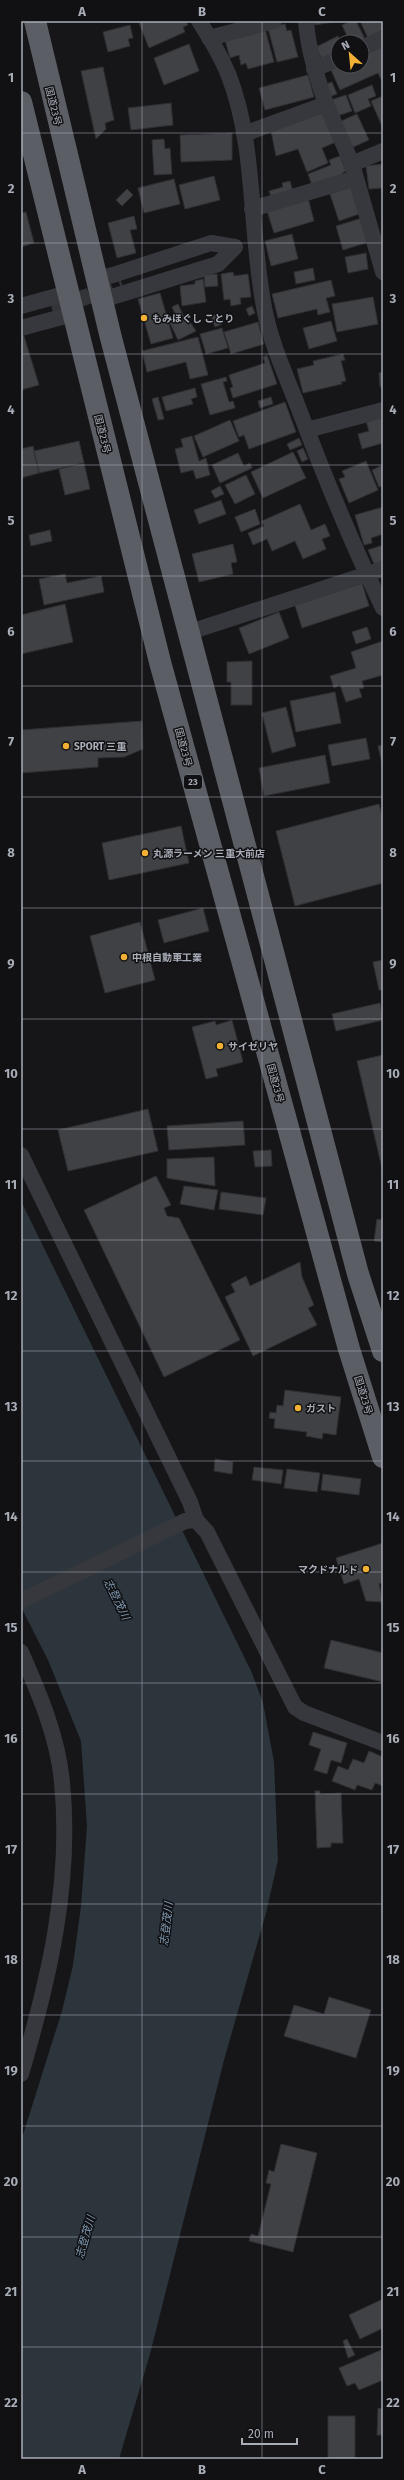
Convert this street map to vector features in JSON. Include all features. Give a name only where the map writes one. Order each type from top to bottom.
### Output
[{"type":"highway","name":"国道23号","points":[[35,21],[102,300],[358,1274],[383,1351]]},
{"type":"highway","name":"国道23号","points":[[21,102],[160,662],[349,1349],[383,1457]]},
{"type":"street","points":[[199,21],[229,76],[244,134],[254,242],[265,313],[272,338],[307,430],[367,575],[383,608]]},
{"type":"street","points":[[209,38],[274,21]]},
{"type":"street","points":[[306,21],[307,38],[314,69],[326,104],[354,171],[383,272]]},
{"type":"street","points":[[370,44],[383,38]]},
{"type":"street","points":[[314,69],[330,62]]},
{"type":"street","points":[[244,134],[326,104]]},
{"type":"street","points":[[252,209],[354,171],[383,151]]},
{"type":"street","points":[[122,284],[254,242]]},
{"type":"street","points":[[97,279],[211,243],[236,247]]},
{"type":"street","points":[[102,300],[218,264],[236,247]]},
{"type":"street","points":[[21,306],[68,293]]},
{"type":"street","points":[[21,317],[52,309]]},
{"type":"street","points":[[21,328],[73,314]]},
{"type":"street","points":[[307,430],[383,410]]},
{"type":"street","points":[[190,632],[383,569]]},
{"type":"street","points":[[21,1155],[186,1495],[191,1520],[207,1532],[295,1707],[304,1713],[383,1743]]},
{"type":"street","points":[[21,1601],[191,1520]]},
{"type":"street","points":[[21,1652],[53,1735],[62,1781],[64,1837],[63,1882],[59,1918],[49,1971],[21,2074]]},
{"type":"water","name":"志登茂川","points":[[21,1201],[252,1673],[263,1703],[274,1762],[278,1860],[266,1913],[224,2060],[150,2354],[119,2459],[21,2459],[21,2141],[62,2011],[73,1965],[81,1906],[87,1826],[81,1741],[48,1660],[21,1607]]},
{"type":"building","points":[[142,21],[186,21],[188,25],[183,27],[185,32],[149,48],[139,23]]},
{"type":"building","points":[[314,21],[339,21],[315,25]]},
{"type":"building","points":[[351,21],[356,21],[362,34],[346,34],[342,25]]},
{"type":"building","points":[[360,21],[383,21],[383,31],[370,37],[370,34],[366,34]]},
{"type":"building","points":[[285,24],[287,31],[291,30],[298,57],[277,62],[268,28]]},
{"type":"building","points":[[130,25],[133,38],[128,39],[130,46],[108,52],[103,32]]},
{"type":"building","points":[[265,29],[274,62],[248,69],[246,63],[241,65],[239,55],[230,58],[225,40]]},
{"type":"building","points":[[330,40],[330,56],[322,60],[316,47]]},
{"type":"building","points":[[189,44],[199,71],[164,85],[154,58]]},
{"type":"building","points":[[383,46],[383,83],[378,73],[340,90],[333,74],[370,74],[370,52]]},
{"type":"building","points":[[103,67],[114,120],[105,123],[106,129],[96,139],[81,71]]},
{"type":"building","points":[[308,75],[314,97],[265,110],[259,88]]},
{"type":"building","points":[[332,82],[337,94],[331,96],[326,84]]},
{"type":"building","points":[[372,85],[376,96],[368,99],[371,106],[355,113],[348,95]]},
{"type":"building","points":[[346,95],[352,111],[337,116],[331,100]]},
{"type":"building","points":[[383,96],[383,126],[382,126],[371,101]]},
{"type":"building","points":[[171,103],[173,125],[131,130],[128,108]]},
{"type":"building","points":[[322,110],[336,142],[322,148],[328,163],[307,172],[298,149],[276,156],[271,131]]},
{"type":"building","points":[[357,114],[369,140],[351,148],[339,122]]},
{"type":"building","points":[[232,133],[232,160],[181,162],[180,135]]},
{"type":"building","points":[[164,139],[165,149],[170,148],[172,174],[154,175],[152,140]]},
{"type":"building","points":[[340,156],[346,171],[342,173],[343,176],[313,188],[308,174],[331,165],[329,160]]},
{"type":"building","points":[[383,164],[383,188],[369,189],[366,166]]},
{"type":"building","points":[[214,176],[220,200],[185,209],[179,185]]},
{"type":"building","points":[[174,179],[180,204],[144,213],[138,188]]},
{"type":"building","points":[[290,181],[293,192],[272,199],[269,191],[283,187],[282,183]]},
{"type":"building","points":[[351,187],[359,214],[339,221],[330,194]]},
{"type":"building","points":[[127,189],[133,195],[122,206],[116,200]]},
{"type":"building","points":[[308,198],[314,221],[274,233],[267,211]]},
{"type":"building","points":[[26,212],[34,243],[21,247],[21,213]]},
{"type":"building","points":[[134,216],[137,229],[130,230],[136,253],[117,258],[108,223]]},
{"type":"building","points":[[362,218],[369,242],[343,250],[336,226]]},
{"type":"building","points":[[292,234],[298,259],[271,266],[265,241]]},
{"type":"building","points":[[366,253],[368,269],[348,273],[345,257]]},
{"type":"building","points":[[313,268],[315,280],[296,284],[294,272]]},
{"type":"building","points":[[233,272],[234,276],[248,274],[251,297],[240,298],[241,304],[231,306],[230,299],[224,300],[221,274]]},
{"type":"building","points":[[217,274],[218,286],[205,287],[204,275]]},
{"type":"building","points":[[203,279],[206,302],[182,306],[180,286],[195,284],[195,281]]},
{"type":"building","points":[[331,280],[335,296],[326,298],[330,312],[318,315],[317,309],[278,318],[272,294]]},
{"type":"building","points":[[160,293],[173,338],[151,344],[138,299]]},
{"type":"building","points":[[373,297],[378,324],[337,332],[332,304]]},
{"type":"building","points":[[178,304],[184,317],[186,316],[196,331],[178,340],[169,321],[177,318],[172,307]]},
{"type":"building","points":[[252,306],[255,313],[249,316],[246,309]]},
{"type":"building","points":[[218,314],[222,324],[215,327],[211,316]]},
{"type":"building","points":[[331,321],[337,341],[309,349],[303,328]]},
{"type":"building","points":[[258,322],[264,344],[231,354],[224,332]]},
{"type":"building","points":[[222,328],[228,348],[206,354],[200,334]]},
{"type":"building","points":[[21,333],[23,333],[39,385],[21,390]]},
{"type":"building","points":[[198,337],[208,375],[190,379],[186,362],[147,372],[142,351]]},
{"type":"building","points":[[343,354],[345,360],[341,361],[346,381],[341,382],[342,384],[303,393],[297,369],[314,365],[313,361]]},
{"type":"building","points":[[267,355],[277,384],[233,398],[230,388],[233,387],[229,375],[265,363],[263,357]]},
{"type":"building","points":[[383,372],[383,387],[380,387],[379,373]]},
{"type":"building","points":[[226,377],[227,381],[223,382],[229,402],[233,401],[235,408],[210,415],[201,384]]},
{"type":"building","points":[[195,388],[197,397],[191,399],[193,404],[166,411],[162,397]]},
{"type":"building","points":[[158,397],[164,419],[158,420],[152,399]]},
{"type":"building","points":[[271,397],[273,404],[260,408],[258,401]]},
{"type":"building","points":[[285,402],[296,432],[249,449],[244,435],[239,437],[233,421]]},
{"type":"building","points":[[383,417],[383,443],[362,449],[358,434],[369,431],[366,421]]},
{"type":"building","points":[[230,420],[239,441],[203,457],[194,436]]},
{"type":"building","points":[[192,436],[199,461],[206,458],[210,475],[196,479],[193,470],[181,473],[175,449],[183,447],[181,439]]},
{"type":"building","points":[[299,438],[302,445],[290,450],[287,444]]},
{"type":"building","points":[[79,441],[84,463],[39,473],[34,451]]},
{"type":"building","points":[[33,446],[39,473],[21,478],[21,449]]},
{"type":"building","points":[[303,448],[308,459],[302,462],[297,451]]},
{"type":"building","points":[[293,452],[306,478],[263,498],[251,472]]},
{"type":"building","points":[[238,453],[244,466],[250,463],[252,468],[220,483],[212,465]]},
{"type":"building","points":[[366,461],[378,490],[349,503],[339,479],[345,477],[342,471]]},
{"type":"building","points":[[84,463],[90,489],[65,495],[59,469]]},
{"type":"building","points":[[383,465],[383,486],[379,487],[372,470]]},
{"type":"building","points":[[246,475],[255,494],[235,504],[225,485]]},
{"type":"building","points":[[220,486],[224,494],[215,498],[211,491]]},
{"type":"building","points":[[221,500],[226,514],[199,524],[194,510]]},
{"type":"building","points":[[300,504],[311,530],[325,524],[330,536],[322,539],[326,549],[303,559],[295,541],[272,551],[267,539],[253,545],[248,533],[264,526],[262,521]]},
{"type":"building","points":[[383,507],[383,534],[371,538],[372,543],[364,545],[355,515]]},
{"type":"building","points":[[255,509],[260,524],[241,532],[235,517]]},
{"type":"building","points":[[50,530],[52,541],[31,546],[29,535]]},
{"type":"building","points":[[233,544],[237,562],[231,563],[233,574],[199,582],[192,554]]},
{"type":"building","points":[[383,545],[383,563],[375,566],[368,550]]},
{"type":"building","points":[[65,574],[67,583],[101,576],[104,592],[44,605],[39,579]]},
{"type":"building","points":[[361,580],[369,606],[302,628],[294,602]]},
{"type":"building","points":[[65,604],[73,642],[21,654],[21,615]]},
{"type":"building","points":[[279,612],[289,638],[249,654],[239,628]]},
{"type":"building","points":[[367,627],[371,639],[356,644],[352,632]]},
{"type":"building","points":[[383,641],[383,675],[362,681],[364,688],[359,689],[362,697],[346,702],[340,685],[334,688],[330,676],[356,668],[351,652]]},
{"type":"building","points":[[252,661],[252,705],[231,705],[231,682],[227,682],[227,662]]},
{"type":"building","points":[[335,692],[341,723],[296,732],[290,701]]},
{"type":"building","points":[[286,707],[296,746],[272,753],[262,713]]},
{"type":"building","points":[[142,721],[143,749],[124,757],[98,758],[98,767],[21,773],[21,730]]},
{"type":"building","points":[[366,738],[370,759],[332,766],[328,745]]},
{"type":"building","points":[[383,745],[383,768],[378,746]]},
{"type":"building","points":[[325,755],[330,783],[264,796],[259,768]]},
{"type":"building","points":[[379,804],[383,820],[383,883],[295,906],[276,831]]},
{"type":"building","name":"丸源ラーメン 三重大前店","points":[[181,826],[189,863],[109,880],[102,843]]},
{"type":"building","points":[[203,908],[209,931],[164,943],[158,920]]},
{"type":"building","points":[[140,922],[155,980],[105,993],[90,936]]},
{"type":"building","points":[[383,960],[383,990],[379,990],[373,962]]},
{"type":"building","points":[[380,1003],[383,1020],[336,1031],[332,1014]]},
{"type":"building","points":[[232,1020],[243,1062],[216,1069],[218,1076],[206,1079],[192,1027],[215,1021],[216,1025]]},
{"type":"building","points":[[383,1055],[383,1172],[357,1061]]},
{"type":"building","points":[[148,1109],[158,1151],[68,1171],[58,1130]]},
{"type":"building","points":[[243,1121],[245,1145],[169,1150],[167,1126]]},
{"type":"building","points":[[271,1150],[272,1166],[255,1167],[253,1151]]},
{"type":"building","points":[[214,1157],[215,1186],[167,1178],[167,1159]]},
{"type":"building","points":[[156,1176],[171,1205],[164,1208],[167,1216],[179,1218],[240,1340],[164,1377],[84,1210]]},
{"type":"building","points":[[184,1186],[218,1190],[214,1210],[180,1204]]},
{"type":"building","points":[[221,1192],[266,1198],[263,1215],[219,1209]]},
{"type":"building","points":[[377,1219],[383,1220],[383,1242],[374,1241]]},
{"type":"building","points":[[300,1262],[302,1277],[314,1305],[308,1308],[317,1325],[253,1356],[225,1297],[235,1292],[231,1284],[246,1276],[250,1286]]},
{"type":"building","points":[[285,1390],[341,1397],[336,1435],[323,1433],[322,1439],[306,1436],[307,1432],[274,1428],[275,1419],[269,1418],[270,1412],[276,1413],[277,1405],[283,1406]]},
{"type":"building","points":[[215,1459],[233,1462],[232,1474],[214,1471]]},
{"type":"building","points":[[254,1467],[283,1470],[281,1484],[252,1480]]},
{"type":"building","points":[[287,1469],[320,1473],[317,1492],[284,1488]]},
{"type":"building","points":[[323,1474],[361,1479],[359,1495],[321,1490]]},
{"type":"building","points":[[383,1543],[383,1582],[379,1584],[383,1602],[366,1601],[359,1579],[344,1584],[336,1558]]},
{"type":"building","points":[[331,1640],[383,1653],[383,1682],[324,1668]]},
{"type":"building","points":[[313,1732],[347,1743],[341,1763],[331,1760],[327,1774],[314,1770],[321,1749],[309,1745]]},
{"type":"building","points":[[369,1751],[383,1757],[383,1786],[375,1783],[372,1790],[357,1785],[355,1790],[332,1781],[338,1766],[348,1770],[353,1759],[364,1763]]},
{"type":"building","points":[[315,1791],[320,1791],[320,1794],[341,1793],[343,1843],[331,1843],[331,1847],[317,1848]]},
{"type":"building","points":[[329,1997],[371,2010],[356,2058],[284,2036],[294,2005],[324,2014]]},
{"type":"building","points":[[281,2144],[317,2153],[293,2252],[249,2241],[251,2234],[258,2236],[271,2184],[266,2183],[269,2170],[274,2172]]},
{"type":"building","points":[[383,2299],[383,2328],[360,2339],[349,2315]]},
{"type":"building","points":[[347,2339],[355,2355],[348,2358],[343,2341]]},
{"type":"building","points":[[381,2350],[383,2380],[359,2390],[355,2383],[347,2386],[339,2368]]},
{"type":"building","points":[[378,2408],[383,2409],[383,2435],[377,2435]]},
{"type":"building","points":[[328,2416],[355,2416],[355,2459],[328,2459]]},
{"type":"tunnel","points":[[52,309],[122,284]]},
{"type":"place","name":"もみほぐし ことり","points":[[144,318]]},
{"type":"place","name":"SPORT 三重","points":[[66,746]]},
{"type":"place","name":"丸源ラーメン 三重大前店","points":[[145,853]]},
{"type":"place","name":"中根自動車工業","points":[[124,957]]},
{"type":"place","name":"サイゼリヤ","points":[[220,1046]]},
{"type":"place","name":"ガスト","points":[[298,1408]]},
{"type":"place","name":"マクドナルド","points":[[366,1569]]}]
